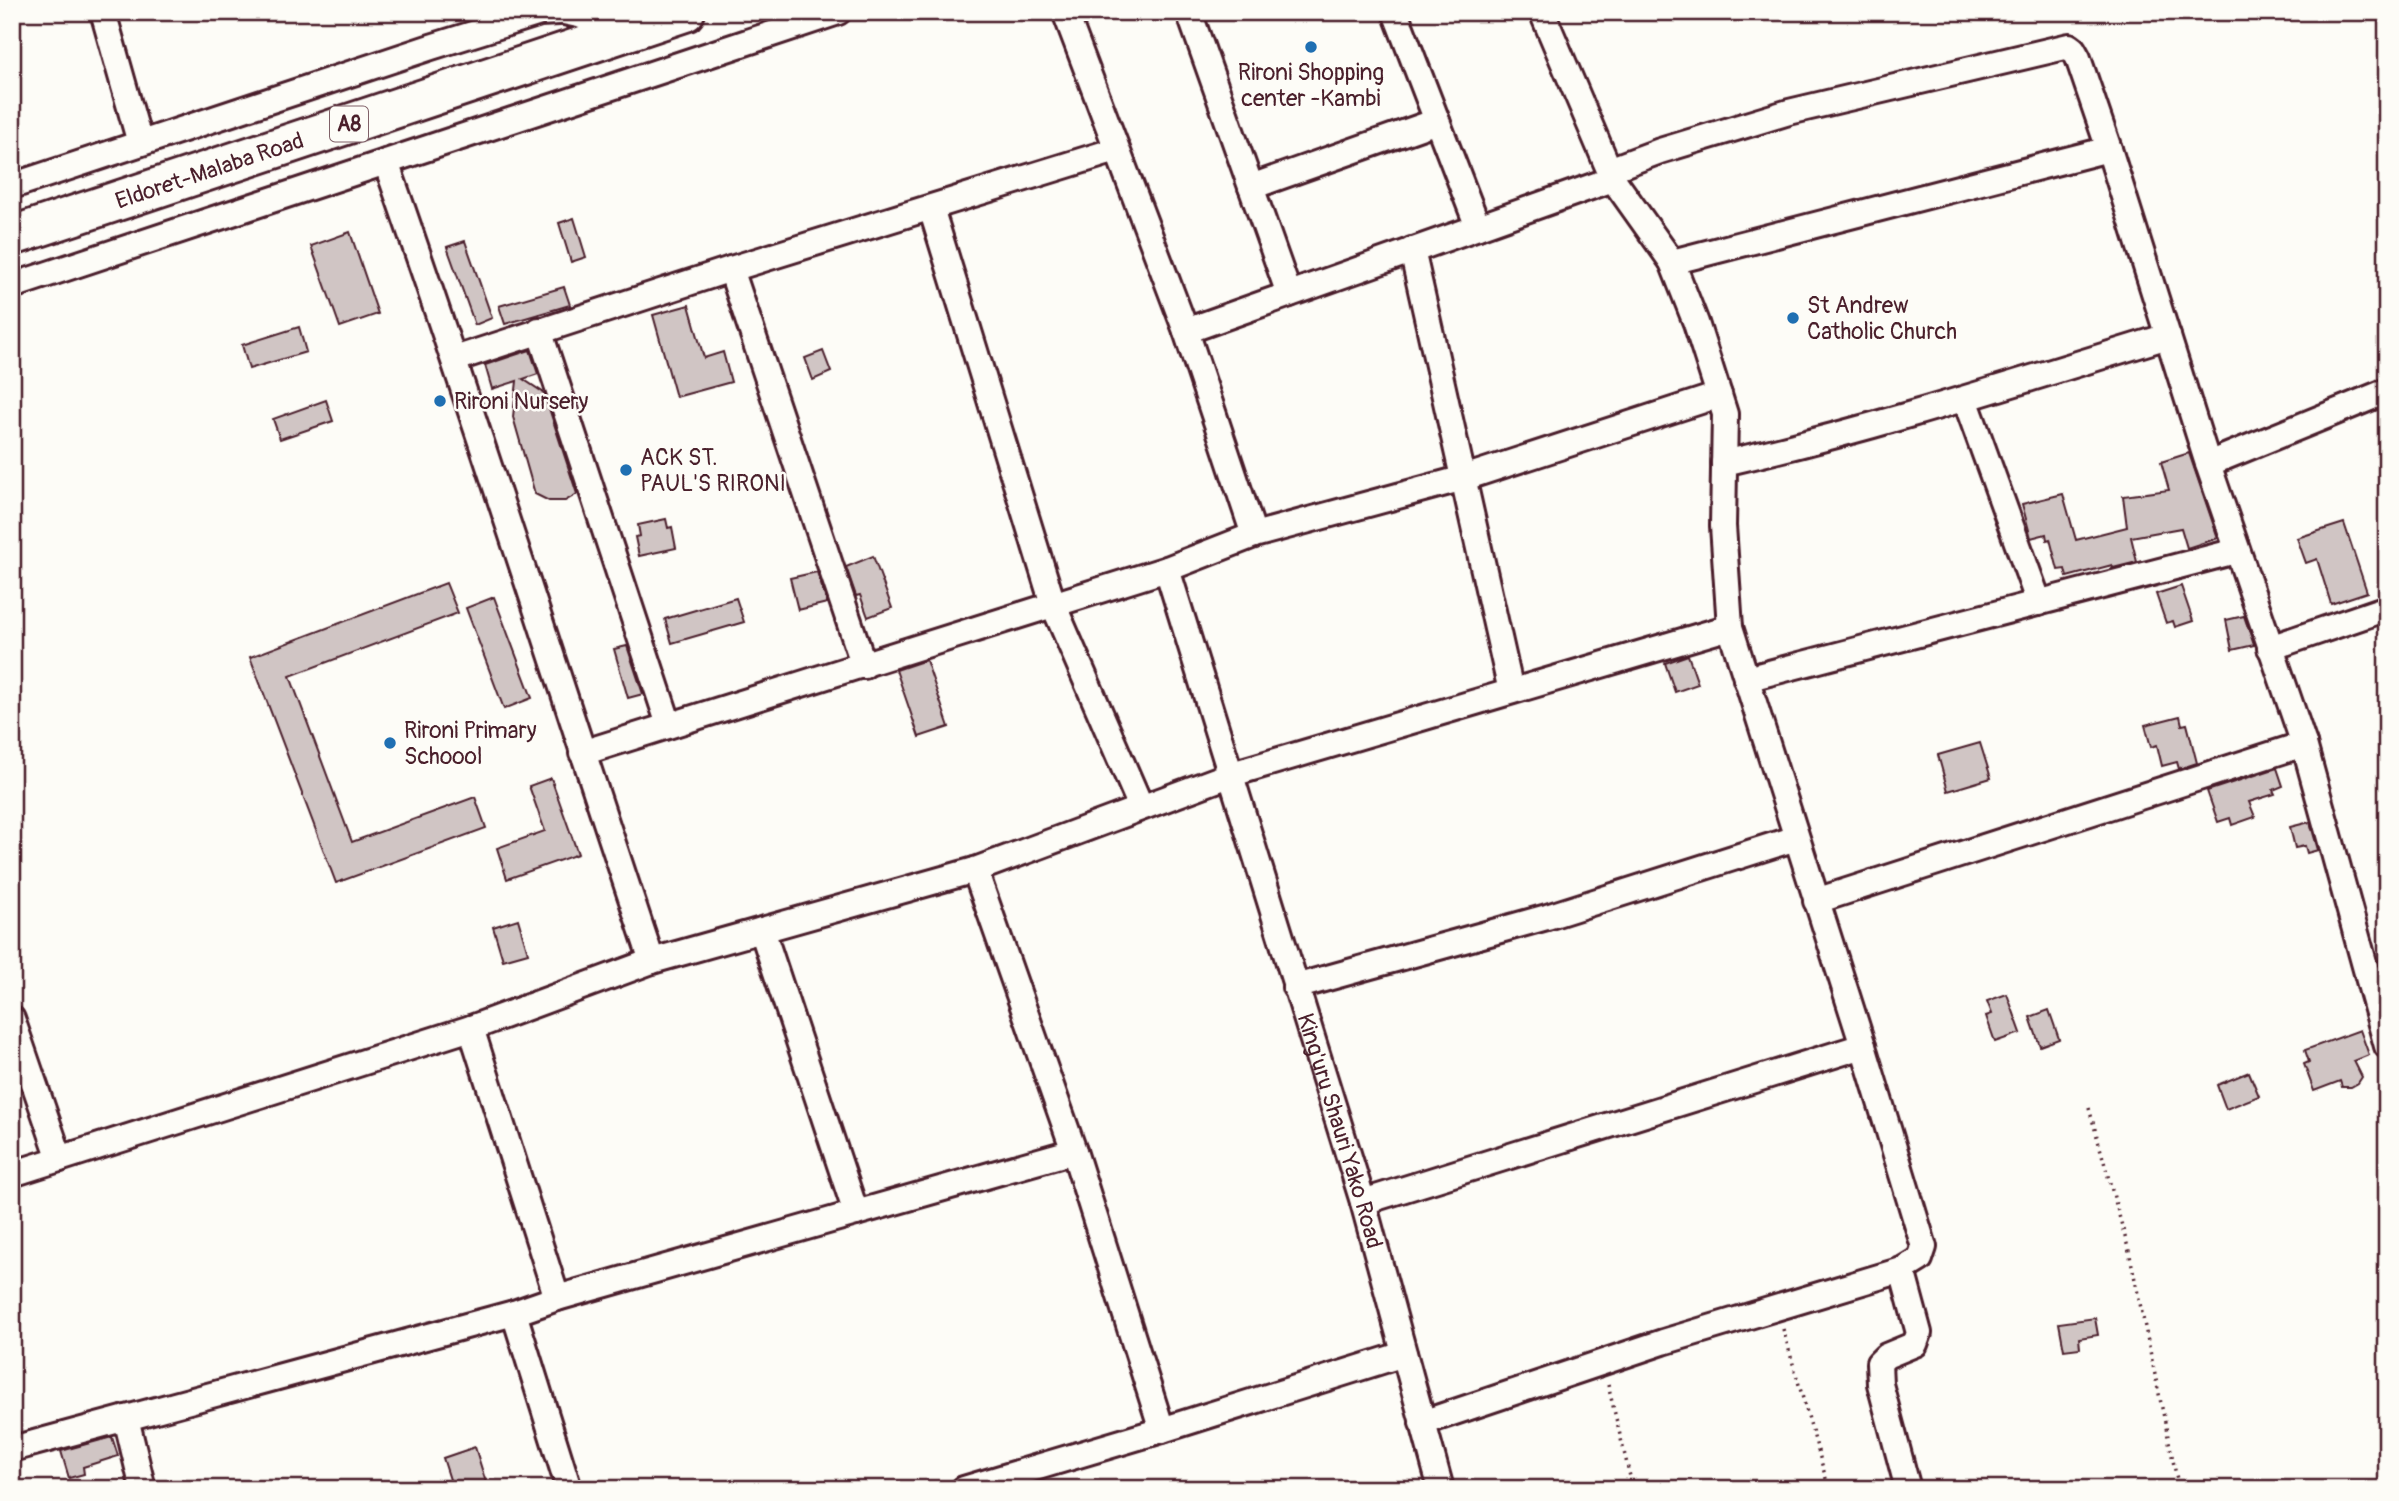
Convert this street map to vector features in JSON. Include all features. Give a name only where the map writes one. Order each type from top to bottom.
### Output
[{"type":"highway","name":"Eldoret-Malaba Road","points":[[12,236],[685,12]]},
{"type":"highway","name":"Eldoret-Malaba Road","points":[[12,210],[578,14]]},
{"type":"street","points":[[103,12],[140,143]]},
{"type":"street","points":[[12,286],[838,12]]},
{"type":"street","points":[[1065,12],[1186,331],[1254,535]]},
{"type":"street","points":[[1189,12],[1289,294]]},
{"type":"street","points":[[1395,12],[1478,227]]},
{"type":"street","points":[[1422,1423],[1603,1362],[1902,1270],[1920,1259],[1924,1247],[1730,627],[1723,526],[1725,414],[1696,323],[1672,262],[1611,174],[1542,12]]},
{"type":"street","name":"Eldoret-Malaba Road","points":[[12,186],[508,17],[540,13],[578,14]]},
{"type":"street","points":[[1186,331],[1478,227],[1611,174],[1660,151],[1789,112],[2068,46],[2078,58],[2109,149],[2236,551],[2304,744],[2387,1046]]},
{"type":"street","points":[[1251,187],[1437,121]]},
{"type":"street","points":[[1672,262],[2109,149]]},
{"type":"street","points":[[455,359],[731,269],[1116,150]]},
{"type":"street","points":[[386,162],[455,359],[582,753],[653,961]]},
{"type":"street","points":[[931,208],[1053,604],[1141,807]]},
{"type":"street","points":[[1412,250],[1511,691]]},
{"type":"street","points":[[731,269],[864,666]]},
{"type":"street","points":[[539,330],[668,726]]},
{"type":"street","points":[[1724,463],[1807,444],[2168,336]]},
{"type":"street","points":[[2208,464],[2387,391]]},
{"type":"street","points":[[582,753],[1167,569],[1254,535],[1464,478],[1719,395]]},
{"type":"street","points":[[1965,398],[2039,603]]},
{"type":"street","points":[[1746,679],[2236,551]]},
{"type":"street","name":"King'uru Shauri Yako Road","points":[[1167,569],[1363,1202],[1441,1489]]},
{"type":"street","points":[[2270,648],[2387,608]]},
{"type":"street","points":[[12,1174],[471,1028],[653,961],[975,870],[1231,775],[1730,627]]},
{"type":"street","points":[[1816,901],[2304,744]]},
{"type":"street","points":[[1295,987],[1547,917],[1796,838]]},
{"type":"street","points":[[975,870],[1074,1151],[1162,1430]]},
{"type":"street","points":[[762,930],[856,1213]]},
{"type":"street","points":[[12,1019],[60,1159]]},
{"type":"street","points":[[471,1028],[557,1298]]},
{"type":"street","points":[[1363,1202],[1863,1046]]},
{"type":"street","points":[[12,1449],[513,1313],[557,1298],[1074,1151]]},
{"type":"street","points":[[1902,1270],[1919,1333],[1915,1344],[1886,1356],[1879,1363],[1880,1384],[1908,1489]]},
{"type":"street","points":[[513,1313],[569,1489]]},
{"type":"street","points":[[964,1489],[1404,1354]]},
{"type":"street","points":[[126,1418],[143,1489]]},
{"type":"path","points":[[2089,1108],[2129,1251],[2179,1489]]},
{"type":"path","points":[[1777,1308],[1829,1489]]},
{"type":"path","points":[[1603,1362],[1633,1489]]},
{"type":"building","points":[[574,218],[586,257],[571,262],[559,223]]},
{"type":"building","points":[[350,232],[378,314],[340,327],[311,246]]},
{"type":"building","points":[[465,241],[492,318],[475,325],[447,247]]},
{"type":"building","points":[[564,287],[570,305],[505,324],[499,306]]},
{"type":"building","points":[[689,305],[704,358],[723,352],[731,382],[676,397],[653,315]]},
{"type":"building","points":[[299,327],[306,352],[249,369],[242,345]]},
{"type":"building","points":[[530,350],[538,374],[523,379],[544,393],[577,494],[565,501],[549,501],[535,494],[513,417],[517,381],[492,389],[485,365]]},
{"type":"building","points":[[823,351],[831,372],[813,380],[805,358]]},
{"type":"building","points":[[326,400],[333,421],[280,439],[273,419]]},
{"type":"building","points":[[2189,453],[2218,538],[2187,548],[2181,528],[2131,537],[2137,562],[2113,568],[2112,565],[2067,577],[2065,569],[2058,570],[2050,539],[2047,540],[2046,534],[2031,538],[2022,504],[2063,494],[2076,540],[2127,527],[2123,496],[2169,490],[2161,462]]},
{"type":"building","points":[[666,519],[668,528],[672,527],[676,548],[639,556],[635,537],[640,536],[638,525]]},
{"type":"building","points":[[2344,523],[2367,592],[2331,604],[2317,559],[2306,563],[2297,538]]},
{"type":"building","points":[[873,556],[892,608],[868,617],[860,595],[856,596],[846,567]]},
{"type":"building","points":[[817,572],[827,603],[798,610],[790,578]]},
{"type":"building","points":[[446,583],[458,613],[290,676],[352,842],[475,797],[486,828],[336,883],[250,657]]},
{"type":"building","points":[[2181,586],[2193,621],[2175,627],[2173,621],[2166,623],[2156,594]]},
{"type":"building","points":[[494,597],[532,698],[504,709],[466,608]]},
{"type":"building","points":[[736,598],[744,622],[672,643],[665,619]]},
{"type":"building","points":[[2244,616],[2254,645],[2232,650],[2226,620]]},
{"type":"building","points":[[627,646],[643,694],[628,698],[614,649]]},
{"type":"building","points":[[1688,655],[1698,684],[1675,692],[1665,663]]},
{"type":"building","points":[[926,660],[949,727],[919,737],[896,670]]},
{"type":"building","points":[[2180,716],[2182,725],[2187,724],[2197,763],[2179,769],[2177,762],[2162,766],[2157,745],[2151,747],[2145,725]]},
{"type":"building","points":[[1980,743],[1991,778],[1948,791],[1938,755]]},
{"type":"building","points":[[2277,768],[2283,786],[2273,790],[2275,794],[2249,802],[2255,817],[2232,825],[2230,818],[2218,822],[2207,791]]},
{"type":"building","points":[[551,778],[578,854],[507,879],[497,848],[545,831],[529,786]]},
{"type":"building","points":[[2310,822],[2318,850],[2307,853],[2305,846],[2295,848],[2290,827]]},
{"type":"building","points":[[518,919],[528,953],[503,960],[493,927]]},
{"type":"building","points":[[2007,994],[2021,1033],[1995,1042],[1986,1016],[1992,1014],[1987,1001]]},
{"type":"building","points":[[2049,1010],[2059,1039],[2040,1046],[2030,1017]]},
{"type":"building","points":[[2360,1030],[2369,1055],[2354,1061],[2362,1077],[2358,1083],[2351,1087],[2342,1087],[2340,1081],[2314,1091],[2304,1064],[2309,1062],[2305,1050]]},
{"type":"building","points":[[2249,1072],[2259,1096],[2226,1109],[2217,1085]]},
{"type":"building","points":[[2095,1318],[2098,1335],[2079,1338],[2080,1348],[2064,1350],[2059,1323]]},
{"type":"building","points":[[112,1437],[118,1456],[83,1467],[84,1474],[69,1478],[61,1451]]},
{"type":"building","points":[[475,1447],[488,1489],[453,1489],[443,1458]]},
{"type":"place","name":"Rironi Shopping center -Kambi","points":[[1311,47]]},
{"type":"place","name":"St Andrew Catholic Church","points":[[1793,318]]},
{"type":"place","name":"Rironi Nursery","points":[[440,401]]},
{"type":"place","name":"ACK ST. PAUL'S RIRONI","points":[[626,470]]},
{"type":"place","name":"Rironi Primary Schoool","points":[[390,743]]}]
